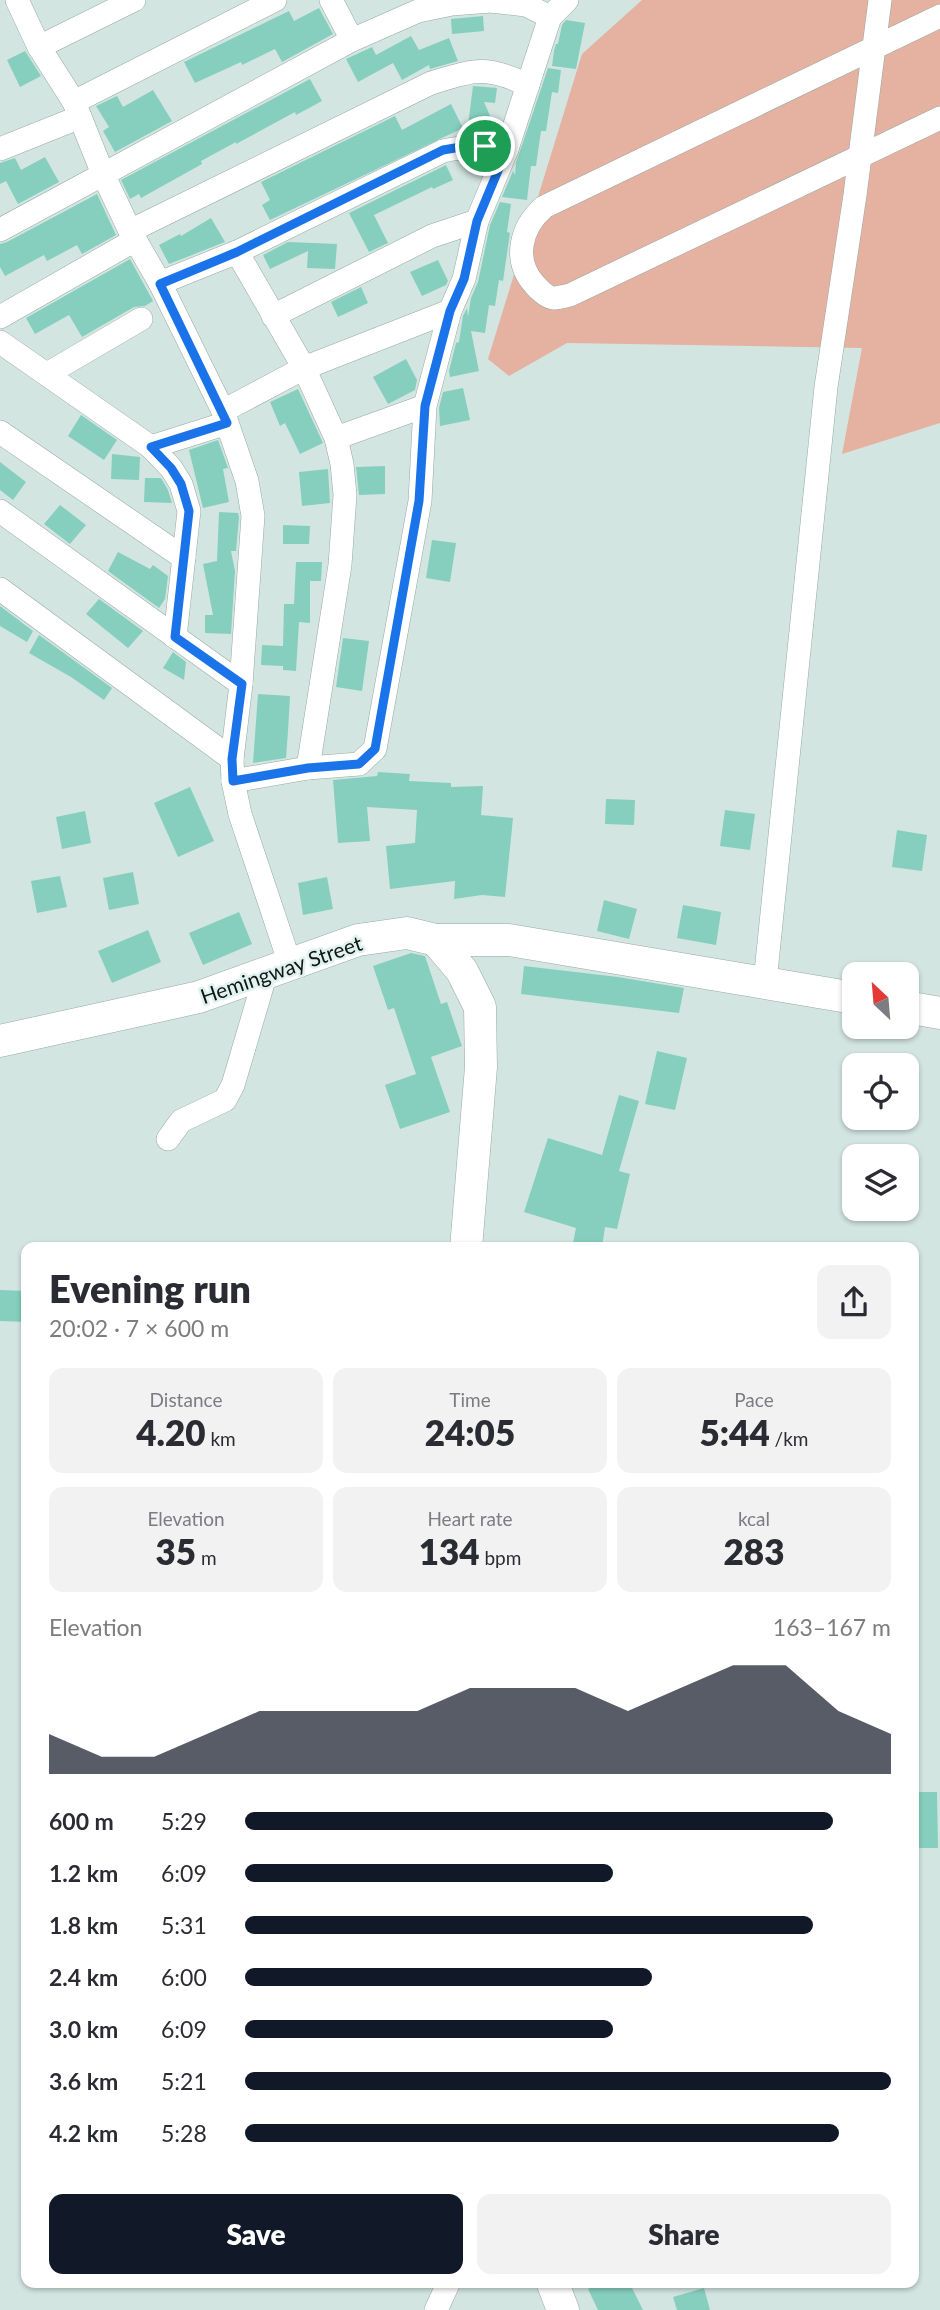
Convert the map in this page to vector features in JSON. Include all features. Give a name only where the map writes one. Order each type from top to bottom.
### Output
[{"type":"main road","name":"Hemingway Street","points":[[0,1041],[199,997],[358,940],[407,933],[436,940],[509,940],[842,996]]},
{"type":"main road","points":[[436,940],[462,971],[480,1007],[481,1068],[466,1242]]},
{"type":"main road","points":[[919,1009],[940,1013]]},
{"type":"main road","points":[[555,2288],[563,2310]]},
{"type":"street","points":[[17,0],[39,47],[77,110],[103,174],[225,417],[247,481],[253,516],[242,684],[232,770],[240,814],[278,968],[225,1100],[181,1121],[168,1139]]},
{"type":"street","points":[[39,47],[134,0]]},
{"type":"street","points":[[0,149],[77,110],[275,0]]},
{"type":"street","points":[[331,0],[352,40]]},
{"type":"street","points":[[0,589],[232,770],[359,764],[375,749],[419,501],[425,406],[450,311],[464,279],[477,221],[507,149],[550,17],[567,0]]},
{"type":"street","points":[[765,982],[826,387],[880,0]]},
{"type":"street","points":[[0,230],[352,40],[418,11],[452,4],[491,1],[526,5],[550,17]]},
{"type":"street","points":[[940,16],[544,207],[525,232],[522,242],[523,263],[527,274],[542,292],[552,298],[570,295],[940,118]]},
{"type":"street","points":[[0,317],[133,236],[431,83],[472,71],[504,73],[528,85]]},
{"type":"street","points":[[160,284],[237,252],[443,150],[485,146],[507,149]]},
{"type":"street","points":[[273,316],[432,236],[477,221]]},
{"type":"street","points":[[237,252],[304,368],[335,438],[342,464],[345,495],[340,565],[308,768]]},
{"type":"street","points":[[151,447],[225,417],[304,368],[450,311]]},
{"type":"street","points":[[47,374],[141,319]]},
{"type":"street","points":[[0,342],[151,447],[171,468],[181,484],[189,511],[175,637]]},
{"type":"street","points":[[335,438],[425,406]]},
{"type":"street","points":[[0,432],[184,558]]},
{"type":"street","points":[[0,511],[242,684]]},
{"type":"street","points":[[436,2310],[446,2288]]},
{"type":"shaded area","points":[[642,0],[940,0],[940,423],[842,454],[862,348],[567,343],[509,376],[488,359],[582,54]]},
{"type":"building","points":[[319,8],[333,34],[282,62],[275,49],[195,83],[184,62],[289,11],[294,21]]},
{"type":"building","points":[[483,16],[484,31],[452,34],[451,19]]},
{"type":"building","points":[[566,20],[585,23],[576,69],[552,66],[556,44]]},
{"type":"building","points":[[411,36],[419,50],[449,38],[458,61],[430,69],[429,65],[402,80],[393,63],[358,82],[346,59],[372,47],[376,55]]},
{"type":"building","points":[[25,51],[41,76],[20,87],[7,60]]},
{"type":"building","points":[[548,68],[561,70],[558,93],[552,92],[546,131],[541,131],[536,166],[531,166],[527,200],[502,197],[513,171],[515,175],[516,163]]},
{"type":"building","points":[[310,79],[322,101],[236,142],[141,198],[139,194],[130,199],[121,180]]},
{"type":"building","points":[[473,86],[497,88],[495,103],[484,102],[497,132],[467,133]]},
{"type":"building","points":[[153,90],[172,121],[115,152],[103,131],[109,127],[96,106],[117,96],[123,107]]},
{"type":"building","points":[[451,104],[463,128],[270,220],[262,205],[270,200],[261,182],[395,116],[402,130]]},
{"type":"building","points":[[45,157],[59,182],[18,204],[6,181],[0,184],[0,163],[15,158],[21,170]]},
{"type":"building","points":[[446,165],[453,180],[433,189],[432,187],[374,215],[388,243],[369,252],[349,213]]},
{"type":"building","points":[[97,194],[116,235],[82,254],[77,245],[47,261],[44,255],[5,276],[0,267],[0,244]]},
{"type":"building","points":[[500,202],[511,204],[507,232],[510,233],[503,281],[499,280],[495,306],[489,305],[485,333],[471,331],[479,371],[450,377],[449,371],[456,343],[459,342],[463,316],[467,308],[468,317],[490,225]]},
{"type":"building","points":[[211,218],[225,242],[169,264],[159,245],[180,234],[181,236]]},
{"type":"building","points":[[288,242],[337,244],[335,269],[307,268],[308,251],[270,269],[263,255]]},
{"type":"building","points":[[130,259],[153,301],[145,306],[134,307],[82,337],[69,315],[35,334],[26,318]]},
{"type":"building","points":[[438,260],[448,281],[446,285],[422,296],[410,272]]},
{"type":"building","points":[[361,287],[368,303],[338,317],[331,302]]},
{"type":"building","points":[[406,359],[417,380],[415,390],[388,404],[373,377]]},
{"type":"building","points":[[463,388],[470,420],[440,426],[439,408],[443,392]]},
{"type":"building","points":[[298,389],[323,443],[300,454],[285,423],[280,426],[270,402]]},
{"type":"building","points":[[81,415],[117,440],[104,460],[68,436]]},
{"type":"building","points":[[218,440],[228,468],[223,469],[229,502],[203,508],[189,450]]},
{"type":"building","points":[[112,454],[140,457],[139,480],[111,479]]},
{"type":"building","points":[[0,462],[26,482],[13,500],[0,490]]},
{"type":"building","points":[[385,466],[385,494],[359,495],[356,467]]},
{"type":"building","points":[[328,469],[330,503],[302,506],[299,472]]},
{"type":"building","points":[[145,478],[161,478],[172,503],[144,502]]},
{"type":"building","points":[[60,505],[86,525],[70,544],[44,524]]},
{"type":"building","points":[[219,512],[238,513],[239,517],[236,551],[231,551],[235,571],[231,634],[205,633],[205,615],[213,615],[203,564],[217,561]]},
{"type":"building","points":[[283,525],[310,526],[309,544],[283,544]]},
{"type":"building","points":[[432,540],[456,543],[450,582],[426,578]]},
{"type":"building","points":[[118,552],[150,569],[153,565],[168,576],[165,599],[159,608],[108,571]]},
{"type":"building","points":[[296,562],[322,562],[321,581],[310,581],[310,623],[299,622],[296,671],[283,670],[283,666],[261,665],[262,645],[283,646],[284,604],[294,604]]},
{"type":"building","points":[[99,599],[143,631],[128,648],[86,614]]},
{"type":"building","points":[[0,606],[33,631],[27,642],[0,626]]},
{"type":"building","points":[[39,635],[112,688],[104,700],[29,653]]},
{"type":"building","points":[[343,638],[369,641],[362,691],[336,687]]},
{"type":"building","points":[[173,652],[186,662],[184,680],[163,668]]},
{"type":"building","points":[[258,694],[290,696],[286,758],[253,763]]},
{"type":"building","points":[[378,772],[410,774],[409,781],[451,783],[451,787],[483,786],[481,815],[513,818],[505,897],[482,895],[454,899],[455,881],[390,889],[386,846],[415,843],[417,810],[367,807],[370,841],[338,843],[333,780],[377,776]]},
{"type":"building","points":[[190,787],[214,841],[178,857],[154,803]]},
{"type":"building","points":[[606,799],[635,800],[634,825],[605,824]]},
{"type":"building","points":[[725,810],[755,814],[750,850],[720,846]]},
{"type":"building","points":[[85,811],[91,843],[62,849],[56,817]]},
{"type":"building","points":[[897,830],[927,835],[922,871],[892,867]]},
{"type":"building","points":[[133,872],[139,904],[109,910],[103,878]]},
{"type":"building","points":[[60,876],[67,907],[37,913],[31,881]]},
{"type":"building","points":[[327,877],[333,909],[303,915],[298,883]]},
{"type":"building","points":[[604,900],[637,909],[629,939],[597,931]]},
{"type":"building","points":[[683,905],[721,912],[716,945],[677,938]]},
{"type":"building","points":[[239,912],[252,944],[203,965],[189,933]]},
{"type":"building","points":[[148,930],[161,962],[112,983],[98,951]]},
{"type":"building","points":[[411,953],[425,956],[441,1004],[447,1002],[462,1046],[431,1057],[450,1112],[400,1129],[385,1085],[416,1074],[394,1008],[388,1010],[373,966]]},
{"type":"building","points":[[524,966],[684,988],[679,1013],[521,994]]},
{"type":"building","points":[[657,1051],[687,1058],[675,1110],[645,1104]]},
{"type":"building","points":[[619,1095],[639,1101],[619,1171],[630,1174],[617,1229],[605,1227],[603,1242],[573,1242],[576,1228],[524,1212],[548,1138],[602,1155]]},
{"type":"building","points":[[0,1290],[21,1291],[21,1322],[0,1321]]},
{"type":"building","points":[[919,1792],[937,1792],[938,1848],[919,1848]]},
{"type":"building","points":[[632,2288],[643,2310],[598,2310],[588,2289]]},
{"type":"building","points":[[704,2288],[710,2310],[677,2310],[673,2297]]},
{"type":"route","points":[[485,146],[507,149],[477,221],[464,279],[450,311],[425,406],[419,501],[375,749],[359,764],[308,768],[233,781],[232,759],[242,684],[175,637],[189,511],[181,484],[171,468],[151,447],[227,423],[160,284],[237,252],[443,150],[485,146]]}]
